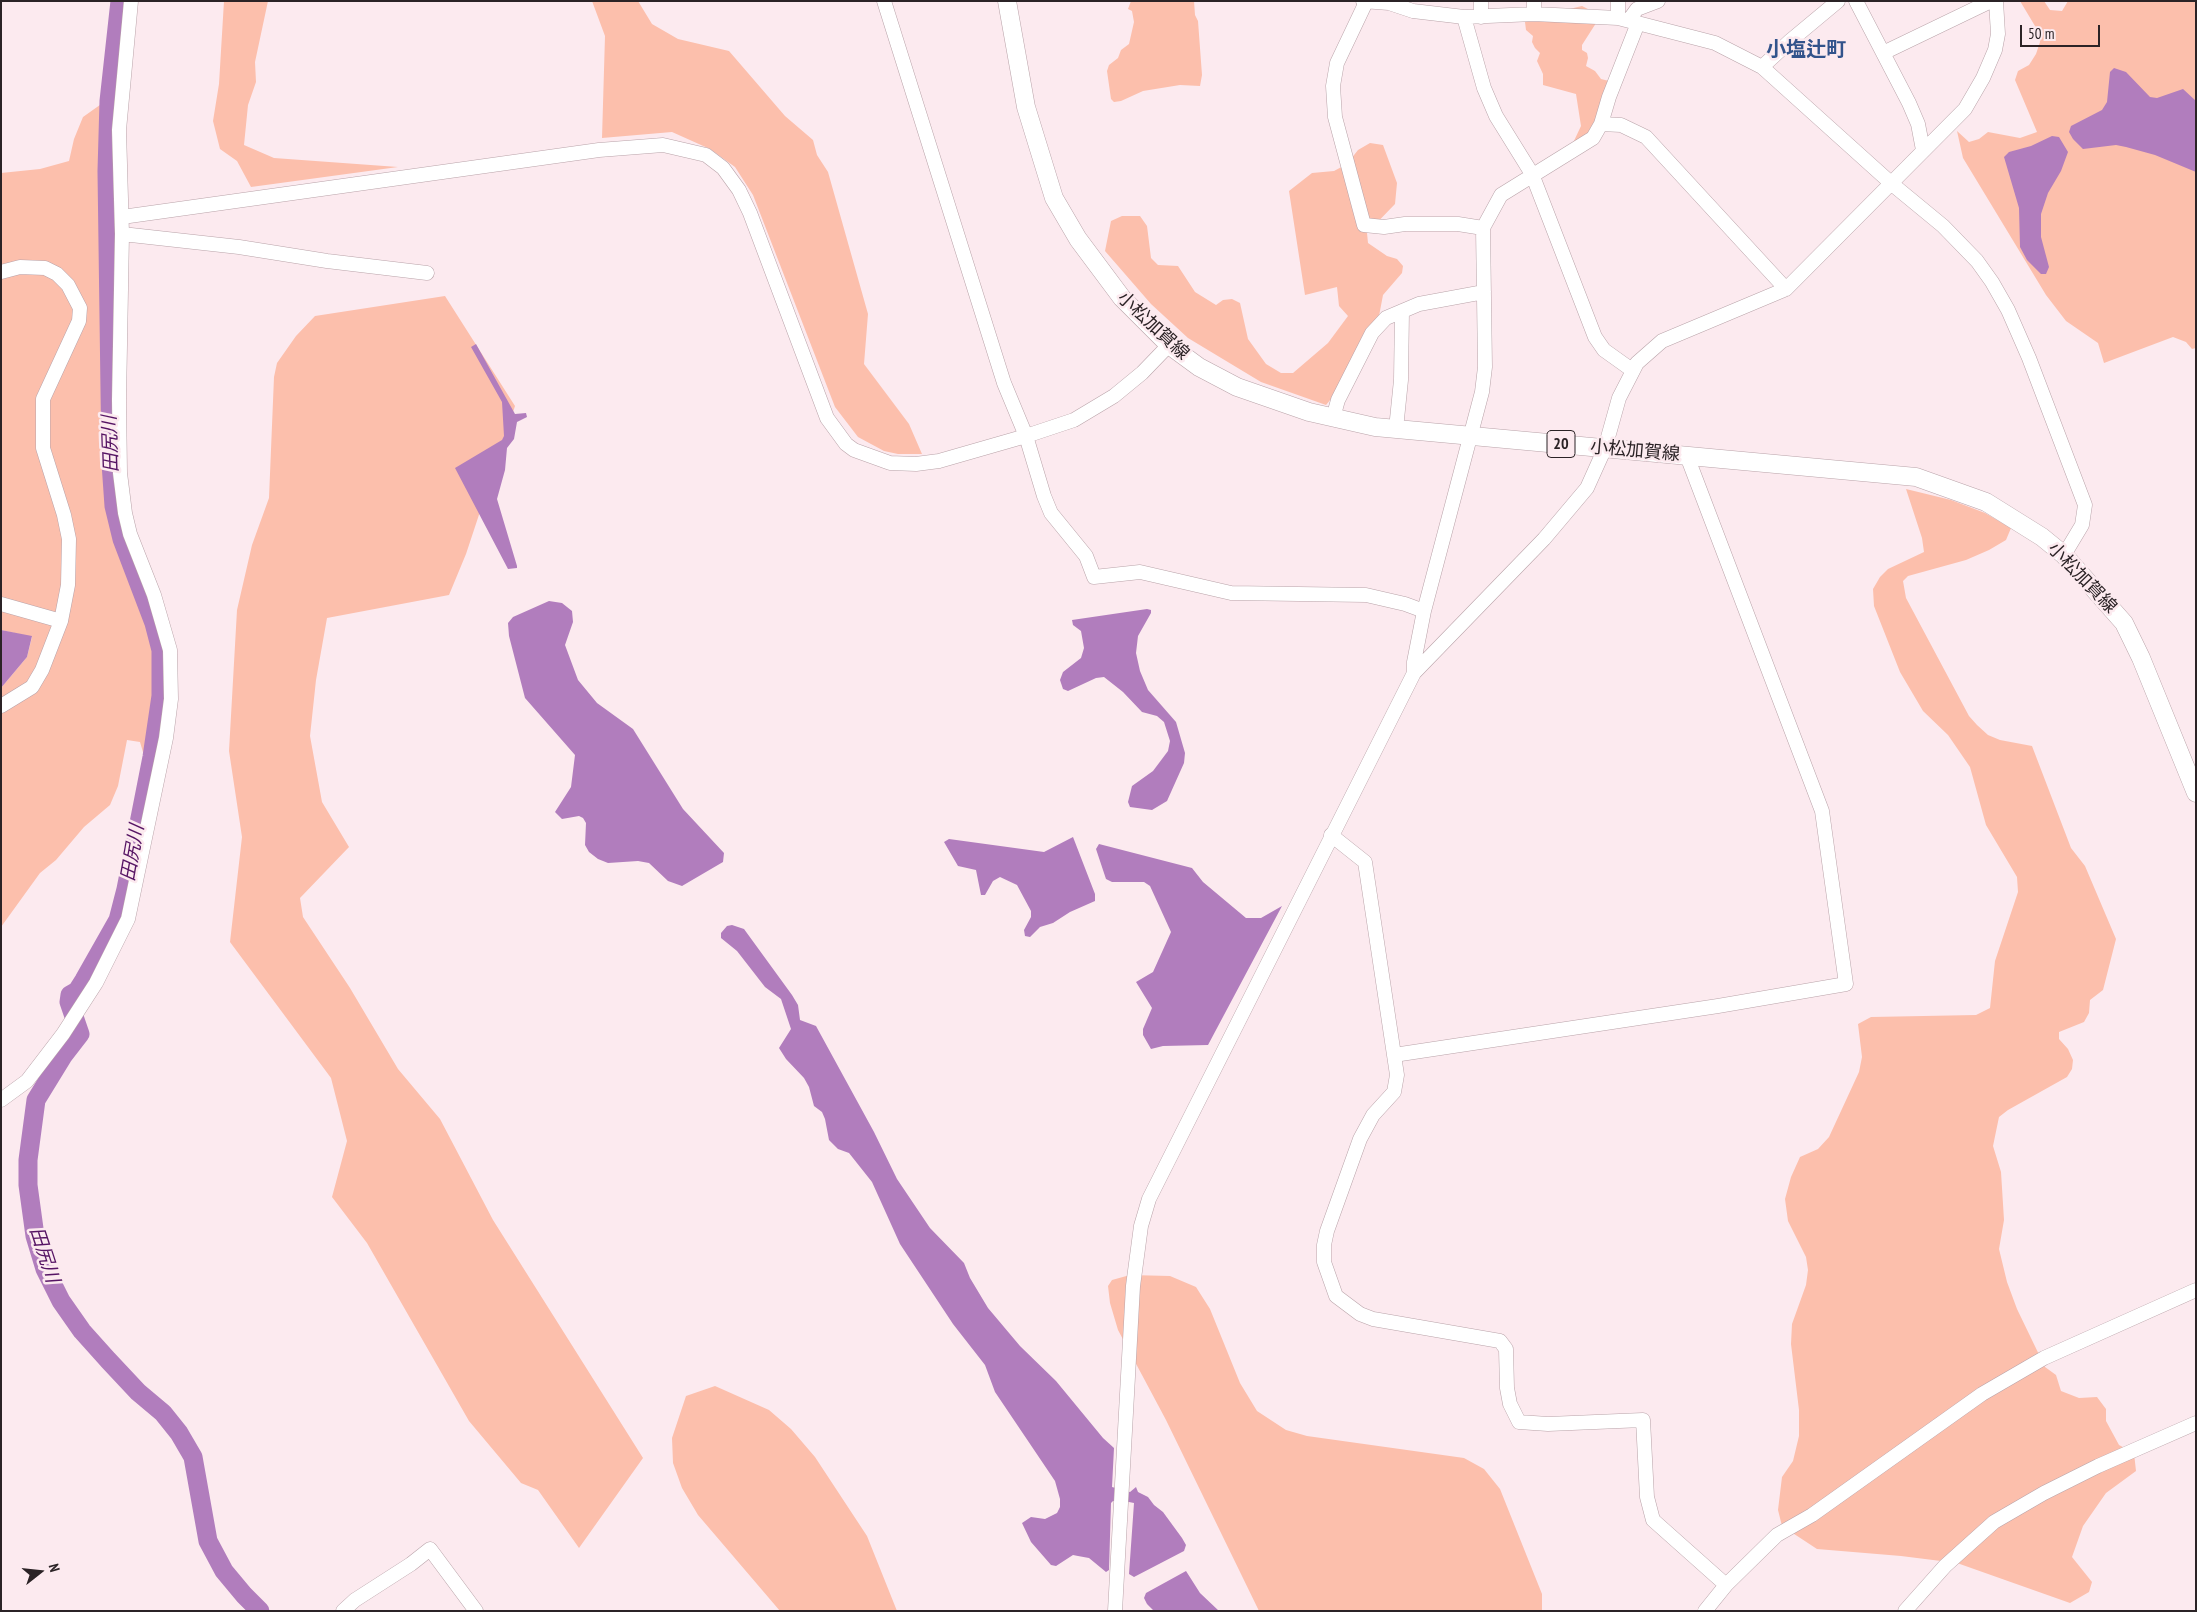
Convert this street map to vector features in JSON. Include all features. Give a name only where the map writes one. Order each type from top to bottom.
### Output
[{"type":"main road","name":"小松加賀線","points":[[1007,1],[1026,108],[1054,198],[1103,276],[1169,345],[1199,367],[1237,387],[1309,412],[1396,429],[1916,477],[1986,502],[2042,537],[2064,555],[2124,623],[2141,658],[2196,793]]},
{"type":"street","points":[[1,1100],[26,1081],[63,1034],[96,983],[128,920],[166,738],[171,699],[170,650],[154,595],[130,534],[122,492],[119,400],[122,217],[119,130],[130,1]]},
{"type":"street","points":[[884,1],[1004,383],[1026,436],[1051,513],[1086,556],[1094,577],[1140,572],[1231,592],[1366,595],[1405,604],[1424,611]]},
{"type":"street","points":[[1480,1],[1481,17]]},
{"type":"street","points":[[1618,1],[1628,20]]},
{"type":"street","points":[[1414,673],[1414,662],[1424,611],[1472,436],[1485,367],[1483,228],[1501,195],[1532,174],[1593,138],[1601,124],[1628,20],[1637,9],[1658,1]]},
{"type":"street","points":[[1762,67],[1838,1]]},
{"type":"street","points":[[1856,1],[1918,124],[1923,150]]},
{"type":"street","points":[[1883,53],[1992,1]]},
{"type":"street","points":[[1115,1611],[1133,1286],[1141,1226],[1150,1199],[1331,835],[1414,673],[1544,539],[1587,488],[1605,448],[1614,412],[1632,370],[1662,341],[1786,289],[1892,184],[1965,108],[1983,78],[1994,50],[1998,34],[1996,1]]},
{"type":"street","points":[[1483,228],[1458,224],[1384,227],[1364,225],[1336,117],[1333,86],[1340,55],[1364,2],[1388,2],[1413,11],[1464,17],[1481,17],[1534,8],[1628,20],[1715,43],[1762,67],[1892,184],[1943,226],[1977,261],[2008,310],[2085,504],[2082,525],[2064,555]]},
{"type":"street","points":[[1464,17],[1484,88],[1496,116],[1532,174],[1595,338],[1604,350],[1632,370]]},
{"type":"street","points":[[1601,124],[1621,125],[1633,129],[1646,138],[1786,289]]},
{"type":"street","points":[[122,217],[600,150],[663,144],[706,155],[723,168],[739,190],[827,418],[846,444],[863,454],[880,460],[906,465],[938,460],[1026,436],[1074,420],[1114,396],[1142,373],[1169,345]]},
{"type":"street","points":[[122,234],[239,247],[327,261],[426,273]]},
{"type":"street","points":[[1,272],[20,267],[45,268],[57,274],[68,285],[80,308],[79,321],[52,377],[42,403],[43,448],[64,515],[69,539],[68,585],[61,621],[42,670],[32,686],[1,706]]},
{"type":"street","points":[[1333,418],[1338,400],[1372,334],[1386,318],[1429,301],[1484,292]]},
{"type":"street","points":[[1396,429],[1401,380],[1402,311]]},
{"type":"street","points":[[1394,1055],[1767,999],[1846,984],[1822,811],[1687,456]]},
{"type":"street","points":[[1,604],[61,621]]},
{"type":"street","points":[[1331,835],[1365,862],[1394,1055],[1396,1080],[1394,1092],[1373,1115],[1360,1139],[1327,1231],[1324,1245],[1324,1262],[1336,1296],[1360,1314],[1373,1319],[1500,1341],[1506,1349],[1507,1388],[1510,1404],[1520,1422],[1548,1424],[1642,1420],[1647,1497],[1653,1520],[1726,1585]]},
{"type":"street","points":[[1705,1611],[1726,1585],[1777,1535],[1812,1515],[1982,1394],[2044,1358],[2196,1290]]},
{"type":"street","points":[[1905,1611],[1945,1566],[1994,1522],[2044,1493],[2098,1466],[2196,1423]]},
{"type":"street","points":[[343,1611],[354,1600],[412,1564],[430,1549],[476,1611]]},
{"type":"shaded area","points":[[224,1],[268,1],[255,62],[256,82],[248,105],[244,145],[274,158],[398,167],[251,187],[237,161],[220,149],[213,121],[219,84]]},
{"type":"shaded area","points":[[592,1],[638,1],[652,24],[678,39],[729,51],[785,116],[813,140],[817,155],[828,172],[868,314],[864,364],[909,424],[922,454],[898,454],[884,451],[858,437],[835,407],[753,195],[735,167],[710,149],[672,132],[602,138],[605,36]]},
{"type":"shaded area","points":[[1131,1],[1194,1],[1195,15],[1198,21],[1202,75],[1200,86],[1180,85],[1143,91],[1121,101],[1114,102],[1111,99],[1107,71],[1109,65],[1118,58],[1121,50],[1129,44],[1134,22],[1132,11],[1128,9]]},
{"type":"shaded area","points":[[2020,1],[2044,1],[2050,10],[2062,11],[2068,1],[2196,1],[2196,348],[2192,349],[2186,342],[2173,337],[2104,363],[2098,343],[2066,321],[2046,295],[1963,158],[1957,131],[1969,142],[1979,139],[1988,132],[2020,138],[2037,132],[2015,80],[2018,71],[2029,65],[2036,54],[2040,42],[2038,31]]},
{"type":"shaded area","points":[[1582,6],[1594,12],[1598,20],[1582,45],[1582,50],[1587,53],[1588,58],[1586,66],[1595,71],[1601,79],[1609,81],[1591,134],[1573,143],[1581,126],[1576,94],[1543,85],[1543,74],[1537,61],[1540,53],[1532,42],[1533,36],[1526,30],[1525,22],[1527,19]]},
{"type":"shaded area","points":[[2114,68],[2126,72],[2150,97],[2157,98],[2183,89],[2196,101],[2196,172],[2155,155],[2126,147],[2116,145],[2083,149],[2073,139],[2069,132],[2071,126],[2102,110],[2107,102],[2110,72]]},
{"type":"shaded area","points":[[114,95],[110,188],[115,483],[118,512],[128,547],[158,624],[165,684],[163,719],[147,809],[136,810],[145,759],[140,742],[127,740],[118,786],[110,805],[84,827],[56,860],[40,873],[1,927],[1,688],[27,657],[32,637],[1,630],[1,173],[40,169],[69,161],[74,139],[83,117]]},
{"type":"shaded area","points":[[2052,136],[2059,137],[2068,152],[2061,171],[2048,193],[2041,214],[2041,237],[2049,267],[2046,274],[2041,274],[2027,260],[2020,247],[2019,208],[2004,157],[2009,152],[2031,146]]},
{"type":"shaded area","points":[[1370,143],[1383,145],[1397,183],[1395,204],[1367,233],[1368,243],[1387,256],[1397,259],[1403,266],[1402,273],[1383,295],[1379,316],[1336,393],[1326,405],[1261,382],[1188,338],[1151,304],[1105,251],[1111,221],[1122,216],[1140,216],[1147,226],[1151,258],[1158,265],[1178,266],[1195,292],[1216,305],[1223,300],[1232,299],[1240,303],[1248,339],[1266,364],[1281,373],[1293,373],[1328,343],[1348,316],[1339,306],[1337,287],[1305,295],[1289,191],[1312,173],[1334,171],[1347,164],[1358,150]]},
{"type":"shaded area","points":[[445,296],[515,406],[466,554],[449,595],[327,618],[316,680],[310,736],[322,802],[349,847],[300,898],[303,917],[350,988],[398,1069],[440,1119],[493,1220],[643,1458],[579,1548],[538,1490],[521,1483],[469,1421],[367,1243],[332,1197],[347,1141],[331,1078],[230,942],[242,837],[229,751],[237,610],[252,545],[269,498],[274,377],[277,363],[296,336],[315,316]]},
{"type":"shaded area","points":[[476,344],[515,414],[526,413],[527,417],[517,422],[514,439],[507,448],[505,470],[497,499],[517,568],[508,569],[455,468],[502,440],[504,436],[502,402],[471,347]]},
{"type":"shaded area","points":[[1906,489],[1951,500],[1985,513],[2011,528],[2006,540],[1989,550],[1966,560],[1908,576],[1903,581],[1906,598],[1969,716],[1988,735],[2000,740],[2032,746],[2071,848],[2085,866],[2116,939],[2103,990],[2090,1000],[2089,1013],[2084,1022],[2059,1032],[2059,1039],[2068,1049],[2073,1060],[2072,1069],[2067,1077],[1999,1117],[1993,1146],[2001,1172],[2004,1220],[1999,1249],[2007,1282],[2017,1309],[2045,1367],[2056,1375],[2061,1391],[2079,1398],[2097,1397],[2106,1409],[2106,1421],[2119,1445],[2134,1453],[2136,1471],[2106,1493],[2083,1526],[2072,1557],[2092,1582],[2089,1592],[2070,1603],[1957,1563],[1817,1549],[1782,1526],[1778,1510],[1782,1477],[1793,1461],[1799,1436],[1799,1410],[1791,1344],[1792,1324],[1806,1285],[1808,1270],[1806,1257],[1788,1221],[1785,1199],[1791,1177],[1800,1157],[1818,1149],[1829,1137],[1859,1072],[1862,1057],[1858,1024],[1871,1017],[1976,1015],[1990,1008],[1995,961],[2018,892],[2017,877],[1986,825],[1970,767],[1948,735],[1923,711],[1900,672],[1874,606],[1873,589],[1880,577],[1888,569],[1924,552],[1922,538]]},
{"type":"shaded area","points":[[549,601],[562,603],[572,611],[573,622],[565,645],[578,680],[597,703],[633,729],[683,809],[724,853],[723,862],[682,886],[668,881],[649,863],[638,861],[608,863],[598,859],[589,852],[585,845],[586,823],[583,818],[579,816],[562,819],[555,812],[571,787],[575,755],[525,698],[509,636],[508,623],[513,617]]},
{"type":"shaded area","points":[[1151,610],[1151,613],[1138,636],[1136,653],[1140,671],[1148,690],[1176,722],[1185,753],[1184,763],[1167,801],[1152,810],[1130,807],[1128,802],[1132,786],[1153,771],[1168,751],[1170,741],[1164,722],[1157,716],[1142,712],[1123,692],[1104,677],[1096,678],[1068,691],[1063,689],[1060,680],[1063,672],[1081,658],[1084,648],[1081,631],[1073,625],[1072,620]]},
{"type":"shaded area","points":[[1,630],[32,636],[27,657],[1,688]]},
{"type":"shaded area","points":[[1073,837],[1095,894],[1095,901],[1070,912],[1053,923],[1040,927],[1030,937],[1025,936],[1024,930],[1031,917],[1031,911],[1017,885],[1000,877],[993,881],[985,895],[981,895],[976,870],[958,866],[944,842],[949,839],[1044,852]]},
{"type":"shaded area","points":[[1099,844],[1192,868],[1203,882],[1246,918],[1261,918],[1282,906],[1208,1045],[1163,1046],[1151,1049],[1143,1035],[1143,1029],[1152,1008],[1136,982],[1153,972],[1171,932],[1150,886],[1144,882],[1112,882],[1106,879],[1096,849]]},
{"type":"shaded area","points":[[732,925],[744,929],[792,995],[798,1005],[800,1020],[816,1026],[874,1132],[897,1179],[930,1228],[964,1263],[970,1278],[988,1308],[1020,1346],[1056,1381],[1103,1438],[1114,1448],[1112,1487],[1130,1492],[1136,1487],[1138,1492],[1148,1497],[1163,1512],[1182,1538],[1186,1545],[1184,1551],[1134,1577],[1129,1574],[1134,1503],[1124,1501],[1113,1501],[1111,1503],[1109,1570],[1106,1572],[1089,1558],[1073,1555],[1056,1566],[1051,1565],[1031,1542],[1022,1523],[1031,1517],[1045,1519],[1057,1513],[1060,1507],[1060,1499],[1055,1481],[995,1392],[985,1365],[953,1324],[900,1244],[872,1182],[849,1153],[838,1149],[829,1140],[825,1119],[822,1112],[814,1106],[809,1087],[804,1078],[786,1059],[779,1048],[791,1029],[781,999],[765,987],[737,951],[721,938],[721,933],[727,926]]},
{"type":"shaded area","points":[[1130,1275],[1170,1276],[1196,1287],[1210,1309],[1240,1383],[1257,1411],[1286,1430],[1307,1436],[1464,1458],[1484,1469],[1500,1489],[1542,1594],[1542,1611],[1259,1611],[1166,1420],[1118,1330],[1110,1303],[1108,1286],[1112,1280]]},
{"type":"shaded area","points":[[715,1386],[769,1410],[791,1429],[815,1457],[867,1536],[897,1611],[780,1611],[698,1515],[682,1488],[673,1463],[672,1438],[686,1396]]},
{"type":"shaded area","points":[[1186,1571],[1200,1593],[1219,1611],[1154,1611],[1147,1604],[1144,1598],[1146,1593]]},
{"type":"waterway","name":"田尻川","points":[[120,1],[109,101],[107,171],[111,463],[114,506],[122,539],[154,623],[161,650],[161,696],[152,757],[126,889],[118,920],[77,991],[70,995],[69,1002],[80,1034],[63,1056],[36,1100],[28,1160],[28,1185],[35,1236],[45,1269],[61,1301],[82,1331],[138,1392],[163,1413],[179,1433],[193,1457],[208,1541],[224,1571],[260,1611]]},
{"type":"district","name":"小塩辻町","points":[[1806,50]]}]
